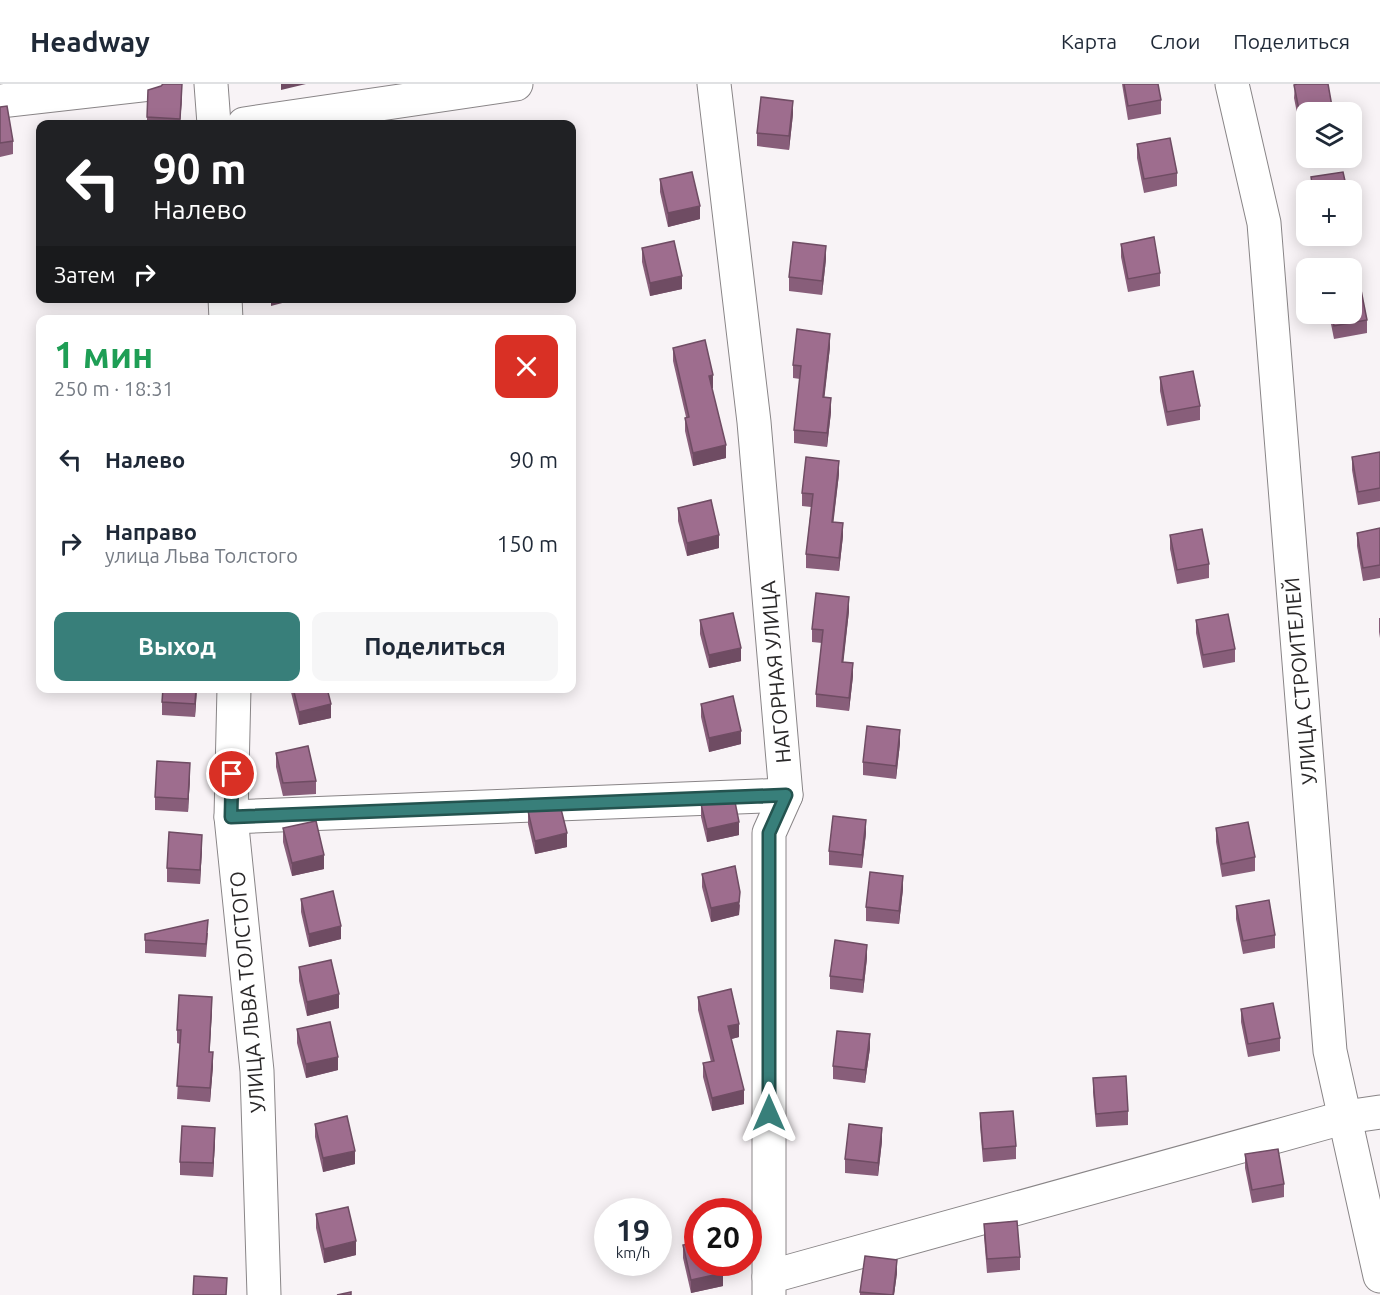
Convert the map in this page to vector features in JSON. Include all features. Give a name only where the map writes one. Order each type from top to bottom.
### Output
[{"type":"lane","points":[[0,101],[150,84]]},
{"type":"lane","points":[[211,84],[214,120]]},
{"type":"lane","points":[[271,120],[516,84]]},
{"type":"lane","name":"НАГОРНАЯ УЛИЦА","points":[[714,84],[754,422],[786,795],[769,833],[769,1286]]},
{"type":"lane","name":"УЛИЦА СТРОИТЕЛЕЙ","points":[[1232,84],[1264,223],[1330,1051],[1380,1276]]},
{"type":"lane","name":"УЛИЦА ЛЬВА ТОЛСТОГО","points":[[234,693],[231,817],[257,1071],[264,1295]]},
{"type":"lane","points":[[231,817],[786,795]]},
{"type":"lane","points":[[769,1286],[1346,1117],[1380,1112]]},
{"type":"building","points":[[163,84],[182,84],[180,119],[147,117],[148,90]]},
{"type":"building","points":[[1124,84],[1158,84],[1161,100],[1128,106]]},
{"type":"building","points":[[1328,84],[1331,102],[1297,102],[1294,85]]},
{"type":"building","points":[[761,97],[793,101],[789,136],[757,133]]},
{"type":"building","points":[[7,106],[13,141],[0,143],[0,107]]},
{"type":"building","points":[[1170,138],[1177,173],[1144,179],[1137,144]]},
{"type":"building","points":[[692,172],[700,206],[668,213],[660,179]]},
{"type":"building","points":[[1343,172],[1345,180],[1311,180],[1311,177]]},
{"type":"building","points":[[1154,237],[1160,273],[1128,279],[1121,244]]},
{"type":"building","points":[[674,241],[682,276],[650,283],[642,248]]},
{"type":"building","points":[[793,242],[826,246],[822,281],[789,277]]},
{"type":"building","points":[[1362,295],[1367,320],[1362,321]]},
{"type":"building","points":[[797,329],[830,334],[823,397],[831,398],[827,433],[794,430],[801,366],[793,365]]},
{"type":"building","points":[[705,340],[713,375],[709,376],[726,445],[693,453],[685,418],[689,417],[673,348]]},
{"type":"building","points":[[1193,371],[1200,406],[1167,412],[1160,377]]},
{"type":"building","points":[[1380,452],[1380,488],[1358,492],[1352,457]]},
{"type":"building","points":[[806,457],[839,461],[832,522],[843,523],[839,558],[806,554],[813,494],[802,493]]},
{"type":"building","points":[[711,500],[719,535],[687,543],[678,508]]},
{"type":"building","points":[[1380,528],[1380,565],[1363,568],[1357,533]]},
{"type":"building","points":[[1202,529],[1209,564],[1177,570],[1170,535]]},
{"type":"building","points":[[816,593],[849,597],[842,662],[853,663],[849,698],[816,694],[823,630],[812,629]]},
{"type":"building","points":[[733,613],[741,648],[709,655],[700,620]]},
{"type":"building","points":[[1228,614],[1235,649],[1203,655],[1196,620]]},
{"type":"building","points":[[163,693],[196,693],[195,704],[162,702]]},
{"type":"building","points":[[294,693],[328,693],[331,704],[299,712]]},
{"type":"building","points":[[733,696],[741,731],[709,738],[701,704]]},
{"type":"building","points":[[867,726],[900,730],[896,766],[863,762]]},
{"type":"building","points":[[308,746],[316,781],[283,783],[276,753]]},
{"type":"building","points":[[157,761],[190,763],[188,799],[155,797]]},
{"type":"building","points":[[735,802],[739,822],[707,829],[701,804]]},
{"type":"building","points":[[561,809],[567,833],[535,841],[528,811]]},
{"type":"building","points":[[833,816],[866,820],[862,855],[829,851]]},
{"type":"building","points":[[316,821],[324,855],[292,863],[283,828]]},
{"type":"building","points":[[1248,822],[1255,857],[1222,864],[1216,828]]},
{"type":"building","points":[[169,832],[202,835],[200,870],[167,868]]},
{"type":"building","points":[[735,866],[740,892],[739,902],[711,908],[702,874]]},
{"type":"building","points":[[870,872],[903,876],[899,911],[866,907]]},
{"type":"building","points":[[333,891],[341,926],[309,934],[301,899]]},
{"type":"building","points":[[1269,900],[1275,935],[1243,941],[1236,906]]},
{"type":"building","points":[[208,920],[206,944],[145,940],[145,934]]},
{"type":"building","points":[[835,940],[867,945],[863,980],[830,976]]},
{"type":"building","points":[[331,960],[339,994],[307,1002],[299,967]]},
{"type":"building","points":[[731,989],[739,1024],[728,1026],[744,1090],[712,1098],[703,1063],[714,1061],[698,997]]},
{"type":"building","points":[[179,995],[212,997],[209,1052],[213,1052],[210,1088],[177,1086],[181,1030],[177,1030]]},
{"type":"building","points":[[1273,1003],[1280,1038],[1248,1044],[1241,1009]]},
{"type":"building","points":[[330,1022],[338,1057],[306,1064],[297,1029]]},
{"type":"building","points":[[837,1031],[870,1034],[865,1070],[833,1066]]},
{"type":"building","points":[[1126,1076],[1128,1111],[1096,1114],[1093,1078]]},
{"type":"building","points":[[1013,1111],[1016,1146],[983,1149],[980,1113]]},
{"type":"building","points":[[347,1116],[355,1151],[323,1158],[315,1124]]},
{"type":"building","points":[[849,1124],[882,1128],[878,1163],[845,1159]]},
{"type":"building","points":[[182,1126],[215,1128],[213,1163],[180,1162]]},
{"type":"building","points":[[1278,1149],[1284,1184],[1252,1190],[1245,1154]]},
{"type":"building","points":[[348,1207],[356,1241],[324,1249],[316,1214]]},
{"type":"building","points":[[1017,1221],[1020,1257],[987,1259],[984,1224]]},
{"type":"building","points":[[865,1256],[897,1260],[893,1295],[860,1292]]},
{"type":"building","points":[[194,1276],[227,1278],[226,1295],[193,1295]]},
{"type":"building","points":[[690,1276],[709,1276],[691,1280]]},
{"type":"route","points":[[232,774],[231,817],[786,795],[769,833],[769,1113]]}]
